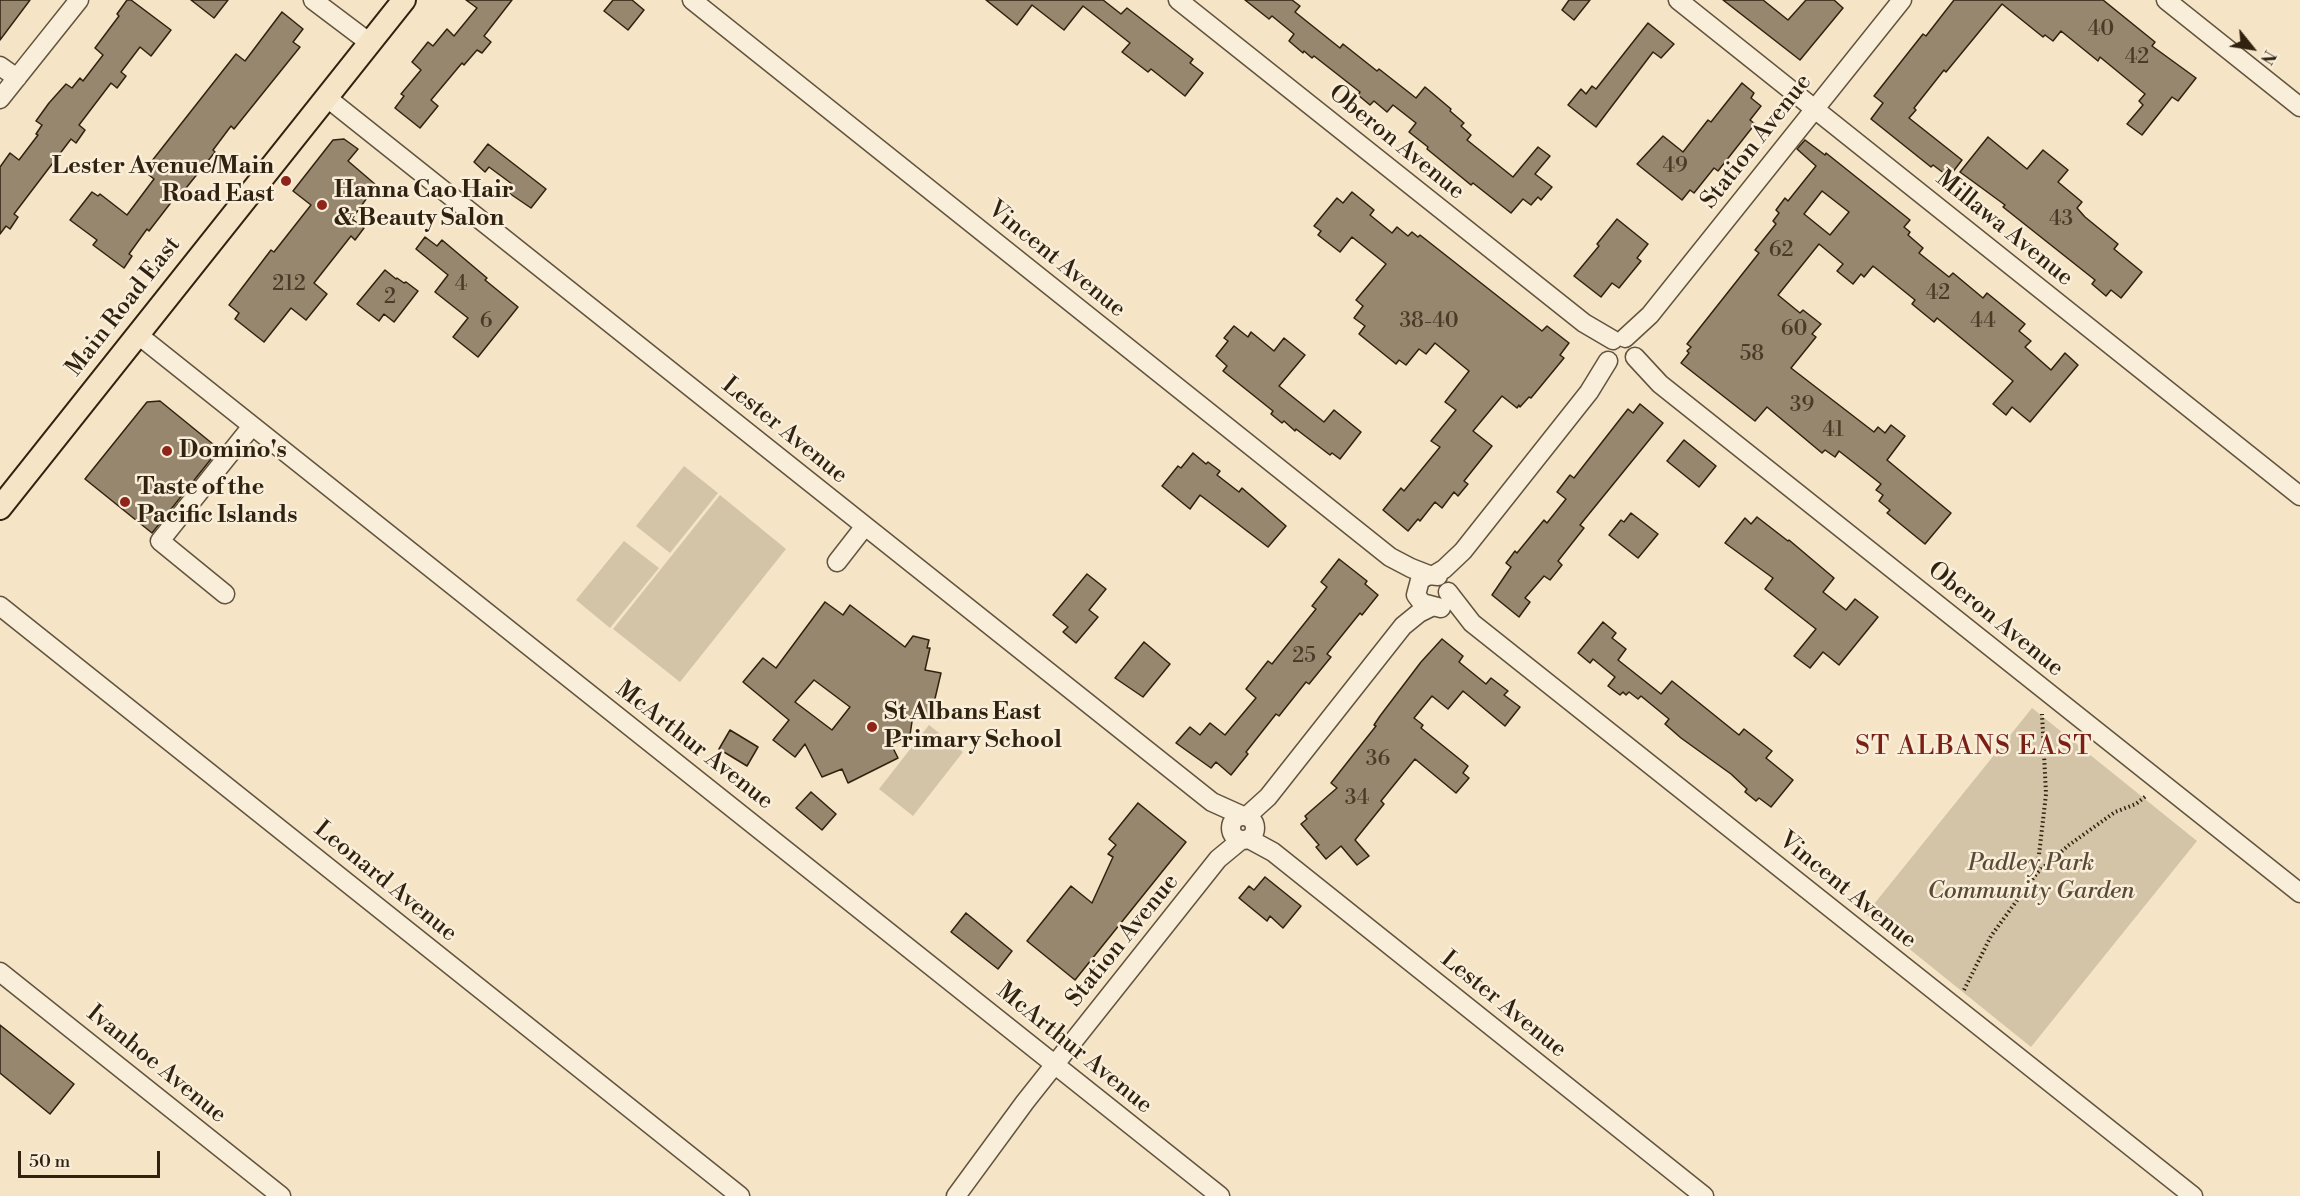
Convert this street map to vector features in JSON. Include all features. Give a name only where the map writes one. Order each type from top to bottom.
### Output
[{"type":"main road","name":"Main Road East","points":[[0,508],[404,0]]},
{"type":"street","points":[[0,99],[79,0]]},
{"type":"street","points":[[314,0],[370,43]]},
{"type":"street","name":"Vincent Avenue","points":[[692,0],[1390,557],[1411,568],[1472,623],[2193,1196]]},
{"type":"street","name":"Oberon Avenue","points":[[1178,0],[2300,893]]},
{"type":"street","name":"Millawa Avenue","points":[[1678,0],[2300,496]]},
{"type":"street","name":"Station Avenue","points":[[956,1196],[1055,1064],[1403,626],[1419,613],[1438,590],[1463,551],[1902,0]]},
{"type":"street","points":[[2166,0],[2300,107]]},
{"type":"street","points":[[0,66],[17,78]]},
{"type":"street","name":"Lester Avenue","points":[[326,97],[1704,1196]]},
{"type":"street","name":"McArthur Avenue","points":[[137,334],[1220,1196]]},
{"type":"street","points":[[225,594],[160,541],[252,426]]},
{"type":"street","points":[[837,562],[865,526]]},
{"type":"street","name":"Vincent Avenue","points":[[1390,557],[1416,591],[1422,603],[1438,590]]},
{"type":"street","name":"Station Avenue","points":[[1403,626],[1416,591]]},
{"type":"street","name":"Leonard Avenue","points":[[0,606],[740,1196]]},
{"type":"street","name":"Ivanhoe Avenue","points":[[0,972],[281,1196]]},
{"type":"path","points":[[2037,873],[2046,794],[2042,714]]},
{"type":"path","points":[[1964,990],[1991,936],[2037,873],[2078,838],[2115,812],[2136,804],[2146,796]]},
{"type":"green space","points":[[684,466],[718,493],[670,553],[636,526]]},
{"type":"green space","points":[[720,495],[786,549],[680,682],[613,629]]},
{"type":"green space","points":[[624,541],[659,568],[610,628],[576,600]]},
{"type":"green space","name":"Padley Park Community Garden","points":[[2032,708],[2197,841],[2031,1047],[1866,914]]},
{"type":"green space","points":[[929,725],[963,752],[913,816],[879,789]]},
{"type":"building","points":[[0,0],[30,0],[0,40]]},
{"type":"building","points":[[127,0],[131,0],[171,30],[151,56],[140,47],[121,72],[126,76],[117,88],[111,83],[79,125],[85,130],[76,143],[71,139],[14,214],[18,217],[10,229],[6,226],[0,234],[0,167],[10,153],[19,160],[38,135],[36,134],[42,125],[36,121],[49,103],[66,84],[72,88],[80,78],[83,81],[103,55],[95,48],[119,16],[117,14]]},
{"type":"building","points":[[191,0],[228,0],[214,18]]},
{"type":"building","points":[[466,0],[512,0],[484,36],[491,42],[482,53],[477,50],[464,65],[462,63],[431,100],[438,106],[420,128],[395,108],[404,96],[401,94],[421,70],[412,62],[428,42],[433,46],[447,29],[454,36],[477,8]]},
{"type":"building","points":[[613,0],[632,0],[644,10],[628,30],[604,11]]},
{"type":"building","points":[[986,0],[1103,0],[1121,14],[1127,8],[1193,59],[1190,63],[1203,73],[1185,96],[1151,69],[1148,72],[1122,52],[1130,43],[1083,6],[1064,30],[1032,5],[1017,25]]},
{"type":"building","points":[[1245,0],[1292,0],[1300,6],[1295,12],[1340,48],[1343,44],[1416,98],[1425,87],[1464,123],[1461,126],[1471,135],[1467,140],[1513,177],[1538,147],[1550,156],[1535,174],[1552,187],[1541,200],[1538,197],[1531,205],[1523,199],[1511,213],[1473,183],[1471,185],[1409,132],[1416,123],[1393,105],[1387,112],[1374,101],[1370,105],[1358,95],[1360,92],[1314,56],[1312,58],[1304,51],[1303,53],[1289,41],[1294,34],[1272,16],[1269,19]]},
{"type":"building","points":[[1569,0],[1590,0],[1574,20],[1562,10]]},
{"type":"building","points":[[1723,0],[1763,0],[1788,20],[1806,0],[1834,0],[1843,8],[1800,60]]},
{"type":"building","points":[[1954,0],[2103,0],[2155,42],[2152,46],[2196,78],[2178,101],[2172,97],[2142,135],[2127,124],[2143,105],[2139,101],[2145,94],[2100,57],[2098,61],[2061,31],[2053,41],[2045,35],[2043,37],[2002,4],[1946,72],[1944,70],[1914,108],[1916,110],[1909,118],[1962,160],[1949,177],[1933,165],[1931,167],[1871,119],[1883,103],[1874,96],[1923,34],[1926,36]]},
{"type":"building","points":[[282,12],[303,29],[293,42],[300,47],[234,129],[231,126],[213,150],[215,152],[178,198],[176,196],[149,231],[147,229],[129,254],[132,256],[124,268],[93,245],[97,240],[70,220],[92,192],[98,196],[100,194],[127,215],[154,179],[144,171],[236,54],[245,61]]},
{"type":"building","points":[[1648,23],[1674,44],[1661,58],[1653,52],[1596,127],[1568,105],[1581,89],[1586,94],[1592,86],[1596,89]]},
{"type":"building","points":[[1742,83],[1754,93],[1751,98],[1761,106],[1750,120],[1755,124],[1718,171],[1714,168],[1694,193],[1690,190],[1682,200],[1637,164],[1663,136],[1683,152]]},
{"type":"building","points":[[1988,137],[2027,169],[2043,150],[2068,170],[2058,182],[2082,202],[2077,208],[2085,217],[2118,244],[2114,249],[2142,272],[2121,298],[2111,290],[2106,296],[2092,284],[2095,280],[2003,207],[2005,205],[1960,172]]},
{"type":"building","points":[[344,139],[358,149],[348,161],[376,185],[352,219],[364,228],[355,240],[351,236],[314,283],[327,294],[306,320],[291,308],[264,342],[235,319],[239,313],[229,305],[271,250],[274,252],[311,205],[293,191],[333,140]]},
{"type":"building","points":[[1805,140],[1825,155],[1826,153],[1910,220],[1904,227],[1910,232],[1908,235],[1923,248],[1919,253],[1949,277],[1953,273],[1983,298],[1987,293],[2025,324],[2019,331],[2031,341],[2025,347],[2051,370],[2065,353],[2078,365],[2030,422],[2012,407],[2006,415],[1993,404],[2013,381],[1937,318],[1934,322],[1912,304],[1915,300],[1873,266],[1864,277],[1861,274],[1853,284],[1837,271],[1843,264],[1819,244],[1778,295],[1800,313],[1803,310],[1821,324],[1812,334],[1816,337],[1791,368],[1874,432],[1878,427],[1885,433],[1891,425],[1905,436],[1887,460],[1951,513],[1925,544],[1887,513],[1890,510],[1879,501],[1883,495],[1876,490],[1881,484],[1839,451],[1835,457],[1825,450],[1822,453],[1767,407],[1755,421],[1681,363],[1691,347],[1687,344],[1759,253],[1755,250],[1776,224],[1773,221],[1779,213],[1776,210],[1785,198],[1788,201],[1816,166],[1797,149]],"holes":[[[1822,191],[1849,212],[1830,235],[1804,214]]]},
{"type":"building","points":[[488,144],[546,189],[531,208],[506,191],[512,184],[489,167],[485,172],[474,162]]},
{"type":"building","points":[[1352,192],[1374,210],[1370,215],[1392,233],[1397,227],[1408,236],[1412,232],[1418,237],[1420,235],[1542,331],[1547,326],[1569,343],[1560,355],[1564,358],[1531,398],[1529,397],[1520,407],[1519,405],[1517,408],[1502,396],[1473,431],[1492,446],[1464,481],[1468,484],[1458,496],[1454,492],[1442,508],[1435,502],[1420,521],[1418,519],[1408,531],[1383,510],[1401,488],[1404,491],[1440,447],[1431,441],[1456,410],[1445,402],[1469,371],[1435,343],[1426,354],[1419,349],[1406,365],[1399,360],[1396,364],[1359,334],[1365,326],[1354,318],[1363,306],[1356,300],[1386,264],[1352,237],[1340,252],[1318,235],[1321,231],[1314,226],[1337,198],[1343,203]]},
{"type":"building","points":[[1617,219],[1648,244],[1637,258],[1641,261],[1619,288],[1612,283],[1601,297],[1574,276],[1599,246],[1597,244]]},
{"type":"building","points":[[425,237],[437,246],[442,240],[518,307],[478,357],[453,337],[468,318],[435,292],[448,275],[416,249]]},
{"type":"building","points":[[385,270],[418,291],[394,322],[384,314],[379,321],[357,304]]},
{"type":"building","points":[[1234,326],[1248,337],[1251,332],[1274,351],[1284,338],[1305,355],[1279,386],[1324,422],[1334,410],[1361,432],[1340,459],[1332,453],[1330,455],[1284,421],[1282,423],[1271,414],[1273,411],[1223,371],[1227,366],[1216,356],[1228,341],[1224,338]]},
{"type":"building","points":[[160,401],[219,449],[152,533],[85,479],[147,402]]},
{"type":"building","points":[[1640,404],[1663,423],[1580,525],[1584,528],[1558,561],[1562,565],[1550,580],[1544,576],[1525,598],[1530,602],[1519,617],[1492,595],[1511,567],[1506,563],[1544,520],[1547,523],[1566,499],[1557,492],[1570,475],[1574,478],[1628,409],[1633,413]]},
{"type":"building","points":[[1684,440],[1716,466],[1699,487],[1667,461]]},
{"type":"building","points":[[1193,453],[1206,464],[1208,462],[1220,471],[1217,475],[1239,492],[1242,488],[1286,526],[1268,547],[1200,495],[1190,509],[1162,486],[1178,466],[1181,468]]},
{"type":"building","points":[[1631,513],[1658,534],[1638,558],[1609,535],[1621,520],[1624,522]]},
{"type":"building","points":[[1757,517],[1789,540],[1834,578],[1823,592],[1846,610],[1855,599],[1878,617],[1839,665],[1823,652],[1810,668],[1794,656],[1816,629],[1765,589],[1773,578],[1725,543],[1745,518],[1751,524]]},
{"type":"building","points":[[1339,559],[1367,581],[1365,584],[1378,595],[1362,615],[1360,613],[1327,654],[1331,657],[1309,684],[1306,682],[1279,716],[1276,714],[1231,775],[1216,762],[1211,768],[1176,743],[1190,727],[1200,735],[1210,723],[1225,735],[1256,698],[1246,689],[1268,661],[1272,664],[1316,609],[1312,606],[1327,587],[1321,582]]},
{"type":"building","points":[[1087,574],[1106,589],[1089,610],[1098,617],[1076,643],[1063,632],[1068,627],[1053,615]]},
{"type":"building","points":[[825,602],[843,615],[850,605],[905,647],[913,636],[929,640],[927,648],[930,648],[925,670],[941,673],[930,720],[913,715],[910,735],[891,744],[898,758],[848,783],[842,769],[822,777],[805,744],[795,757],[773,740],[789,720],[743,682],[763,658],[776,668]],"holes":[[[814,680],[850,707],[832,730],[795,702]]]},
{"type":"building","points":[[1603,622],[1616,633],[1612,638],[1626,649],[1618,660],[1661,694],[1672,681],[1739,735],[1744,729],[1772,751],[1766,758],[1793,780],[1771,807],[1759,798],[1756,801],[1745,792],[1747,789],[1731,774],[1681,738],[1665,724],[1669,719],[1641,696],[1638,699],[1629,692],[1626,695],[1623,692],[1620,695],[1608,686],[1615,677],[1593,659],[1590,663],[1578,653]]},
{"type":"building","points":[[1442,639],[1463,656],[1459,662],[1486,684],[1491,678],[1508,691],[1504,695],[1520,707],[1505,726],[1463,691],[1448,709],[1432,696],[1414,718],[1423,725],[1421,728],[1468,766],[1463,773],[1469,778],[1456,793],[1415,759],[1381,801],[1384,804],[1355,840],[1369,856],[1357,865],[1341,846],[1326,859],[1316,847],[1319,845],[1301,824],[1307,819],[1305,816],[1337,788],[1331,783],[1376,726],[1374,725],[1380,716],[1421,662]]},
{"type":"building","points":[[1144,642],[1170,664],[1143,697],[1115,678]]},
{"type":"building","points":[[730,730],[758,747],[747,766],[719,749]]},
{"type":"building","points":[[811,792],[836,814],[822,830],[796,808]]},
{"type":"building","points":[[1138,803],[1186,842],[1075,980],[1027,941],[1071,886],[1092,903],[1113,857],[1108,854],[1116,845],[1109,839]]},
{"type":"building","points":[[1265,877],[1301,906],[1283,928],[1270,916],[1267,921],[1239,898],[1249,886],[1254,890]]},
{"type":"building","points":[[966,913],[1012,951],[998,969],[951,932]]},
{"type":"building","points":[[0,1025],[74,1084],[50,1114],[0,1073]]},
{"type":"place","name":"Lester Avenue/Main Road East","points":[[286,181]]},
{"type":"place","name":"Hanna Cao Hair & Beauty Salon","points":[[322,205]]},
{"type":"place","name":"Domino's","points":[[167,451]]},
{"type":"place","name":"Taste of the Pacific Islands","points":[[125,502]]},
{"type":"place","name":"St Albans East Primary School","points":[[872,727]]},
{"type":"district","name":"ST ALBANS EAST","points":[[1974,748]]}]
